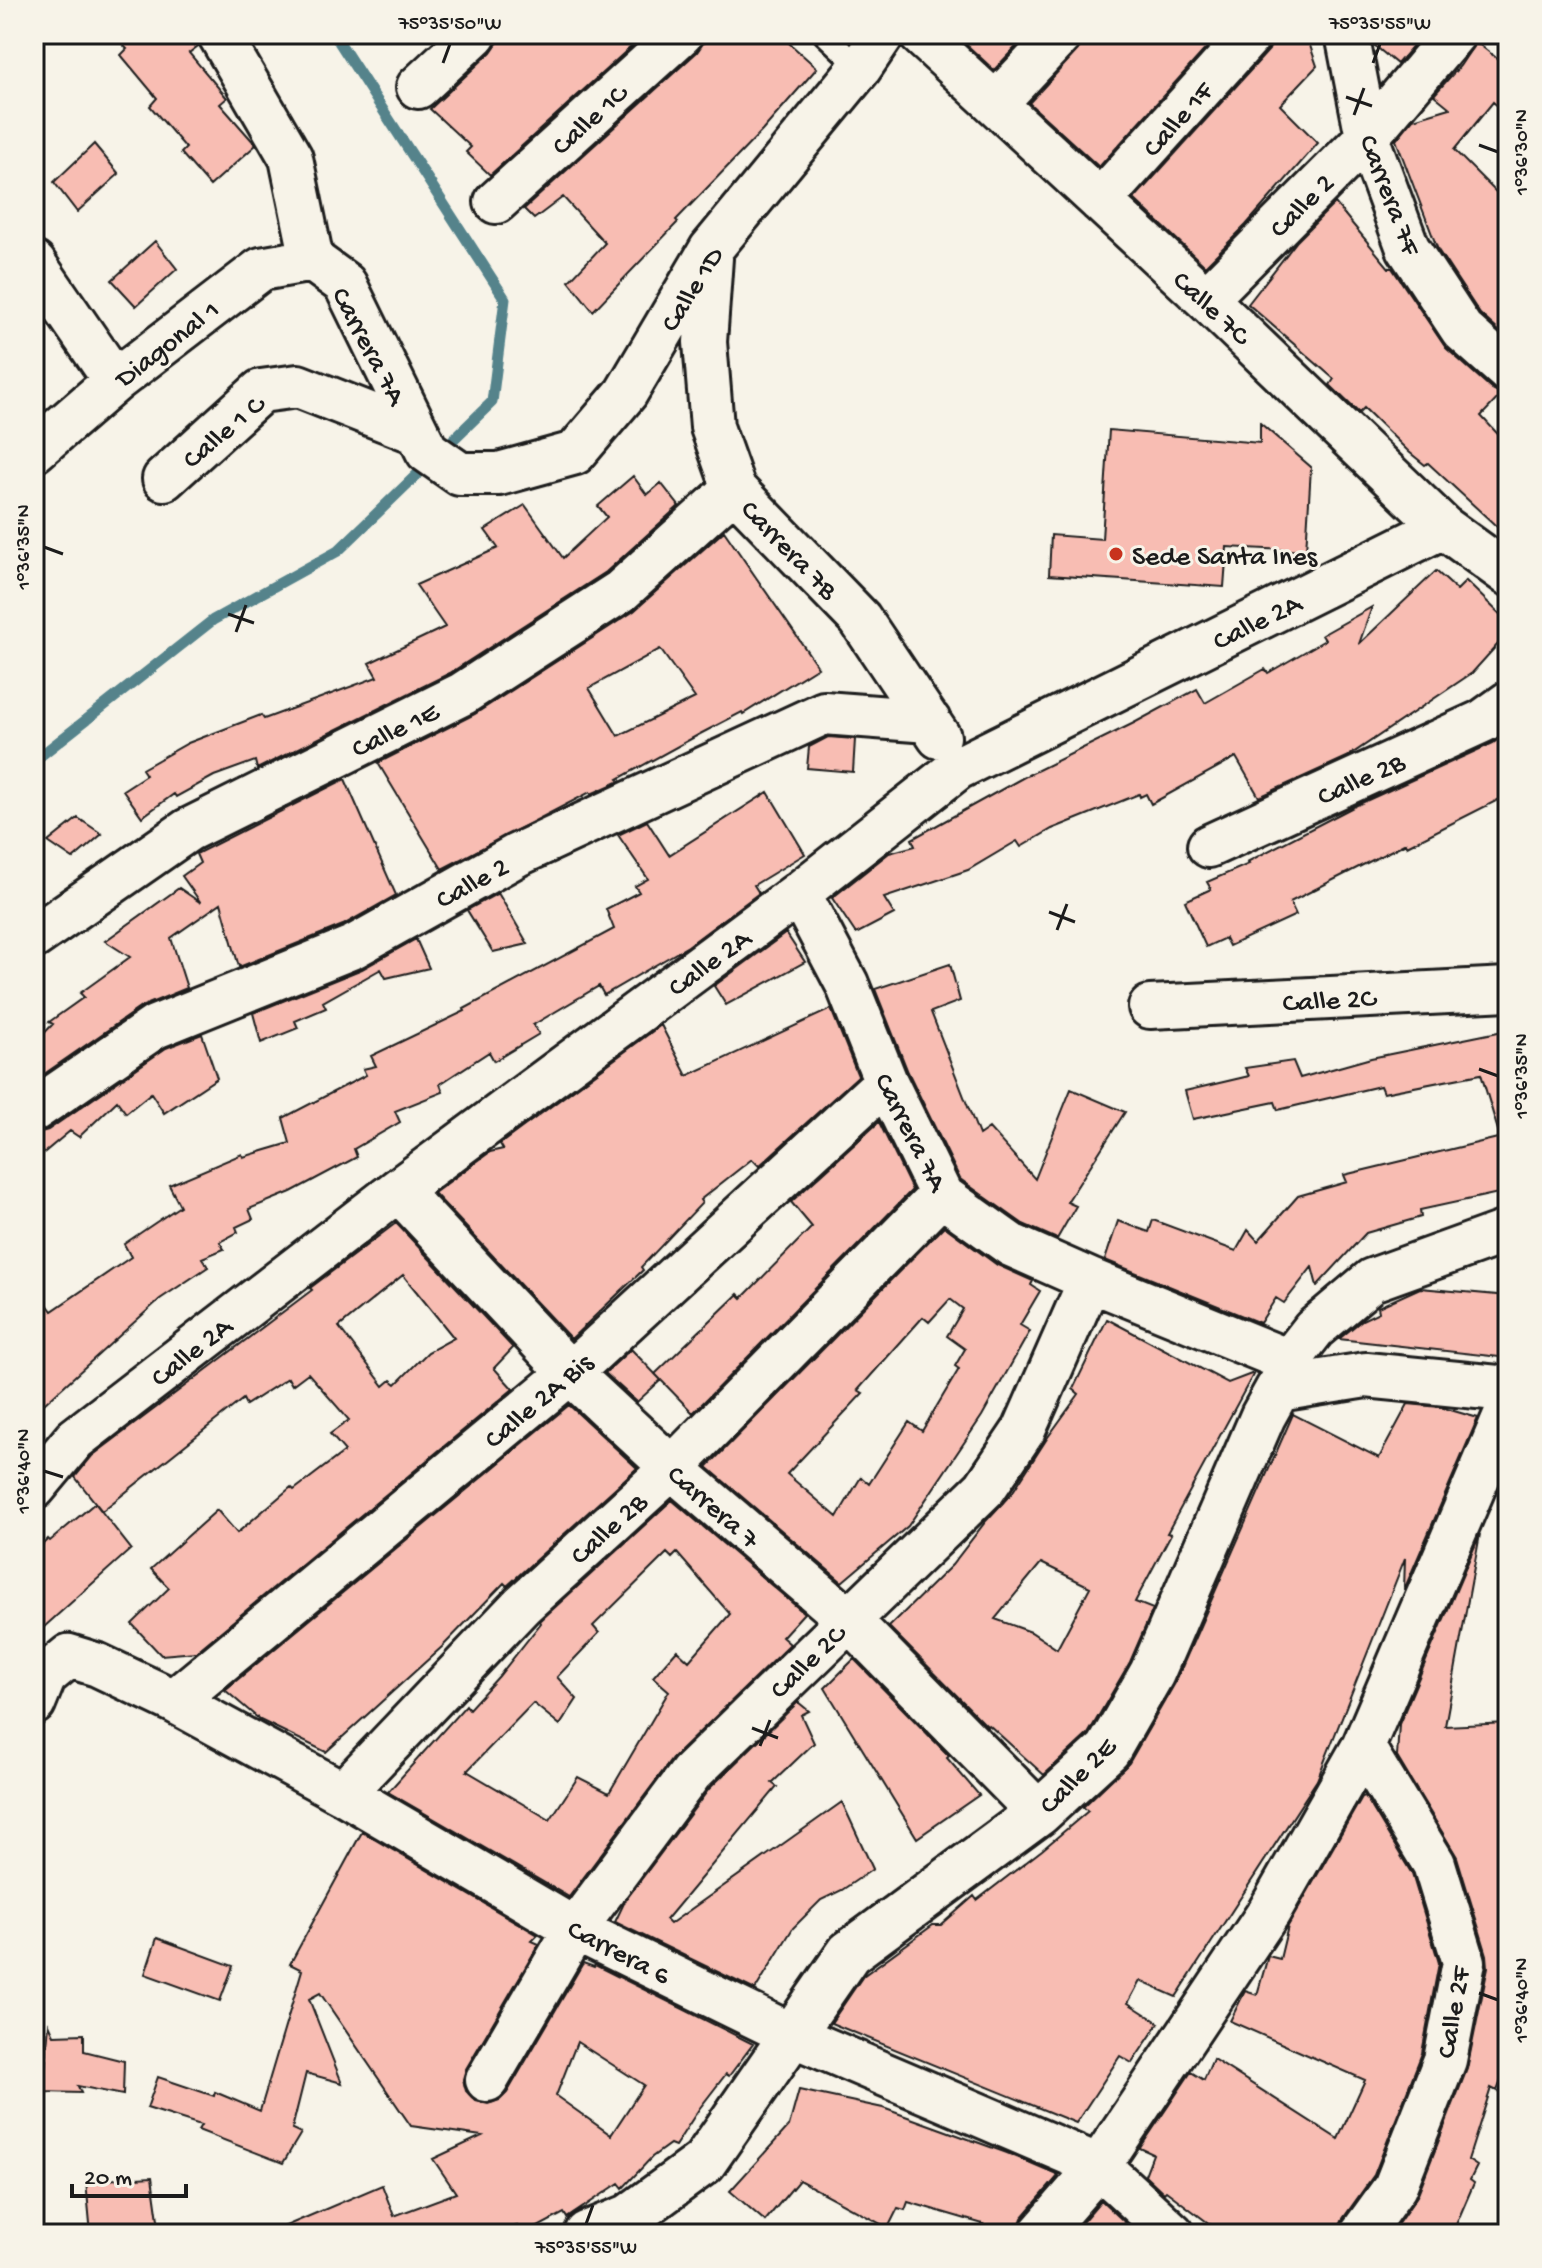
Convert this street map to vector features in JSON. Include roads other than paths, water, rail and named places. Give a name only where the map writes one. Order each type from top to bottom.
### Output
[{"type":"street","name":"Carrera 7A","points":[[219,34],[291,158],[312,260],[345,284],[435,453]]},
{"type":"street","points":[[418,87],[475,34]]},
{"type":"street","name":"Calle 1C","points":[[496,202],[681,34]]},
{"type":"street","name":"Calle 1D","points":[[435,453],[499,474],[575,453],[626,393],[711,249],[860,68],[883,34]]},
{"type":"street","name":"Calle 7C","points":[[920,34],[1206,299],[1443,527],[1508,574]]},
{"type":"street","points":[[996,103],[1061,34]]},
{"type":"street","name":"Calle 1F","points":[[1100,201],[1251,34]]},
{"type":"street","name":"Carrera 7F","points":[[1347,34],[1367,137],[1408,248],[1462,330],[1508,371]]},
{"type":"street","name":"Calle 2","points":[[1206,299],[1367,137],[1454,34]]},
{"type":"street","name":"Carrera 7B","points":[[711,249],[705,342],[712,427],[734,489],[860,619],[958,768]]},
{"type":"street","name":"Diagonal 1","points":[[34,451],[115,381],[261,269],[312,260]]},
{"type":"street","points":[[34,263],[115,381]]},
{"type":"street","name":"Calle 1 C","points":[[164,479],[261,391],[298,386],[435,453]]},
{"type":"street","name":"Calle 1E","points":[[34,937],[188,830],[462,694],[621,591],[734,489]]},
{"type":"street","name":"Calle 2A","points":[[34,1488],[75,1439],[398,1190],[799,893],[958,768],[1443,527]]},
{"type":"street","name":"Calle 2B","points":[[1209,846],[1483,721],[1508,703]]},
{"type":"street","name":"Calle 2","points":[[34,1110],[155,1027],[353,947],[517,855],[824,713],[929,721]]},
{"type":"street","name":"Carrera 7A","points":[[799,893],[847,984],[886,1082],[941,1195],[1011,1245],[1284,1375]]},
{"type":"street","name":"Calle 2C","points":[[1150,1007],[1508,989]]},
{"type":"street","name":"Calle 2A Bis","points":[[174,1701],[570,1373],[886,1082]]},
{"type":"street","name":"Carrera 7","points":[[398,1190],[570,1373],[672,1468],[848,1619],[1039,1813]]},
{"type":"street","name":"Calle 2B","points":[[343,1793],[522,1605],[672,1468],[941,1195]]},
{"type":"street","name":"Calle 2E","points":[[587,2234],[636,2226],[704,2162],[849,1953],[1039,1813],[1108,1750],[1152,1673],[1263,1416],[1284,1375],[1314,1329],[1372,1280],[1508,1231]]},
{"type":"street","name":"Calle 2C","points":[[487,2080],[575,1929],[691,1773],[985,1488],[1024,1430],[1090,1280]]},
{"type":"street","points":[[1284,1375],[1366,1375],[1508,1389]]},
{"type":"street","points":[[1040,2234],[1099,2166],[1269,1912],[1363,1747],[1508,1408]]},
{"type":"street","name":"Carrera 6","points":[[34,1703],[45,1676],[69,1656],[98,1665],[174,1701],[343,1793],[575,1929],[792,2035],[1099,2166],[1173,2234]]},
{"type":"street","name":"Calle 2F","points":[[1361,2234],[1395,2187],[1445,2060],[1464,1962],[1434,1864],[1363,1747]]},
{"type":"lane","points":[[824,34],[860,68]]},
{"type":"waterway","points":[[34,761],[213,620],[338,551],[492,402],[505,299],[334,34]]},
{"type":"place","name":"Sede Santa Ines","points":[[1116,554]]}]
